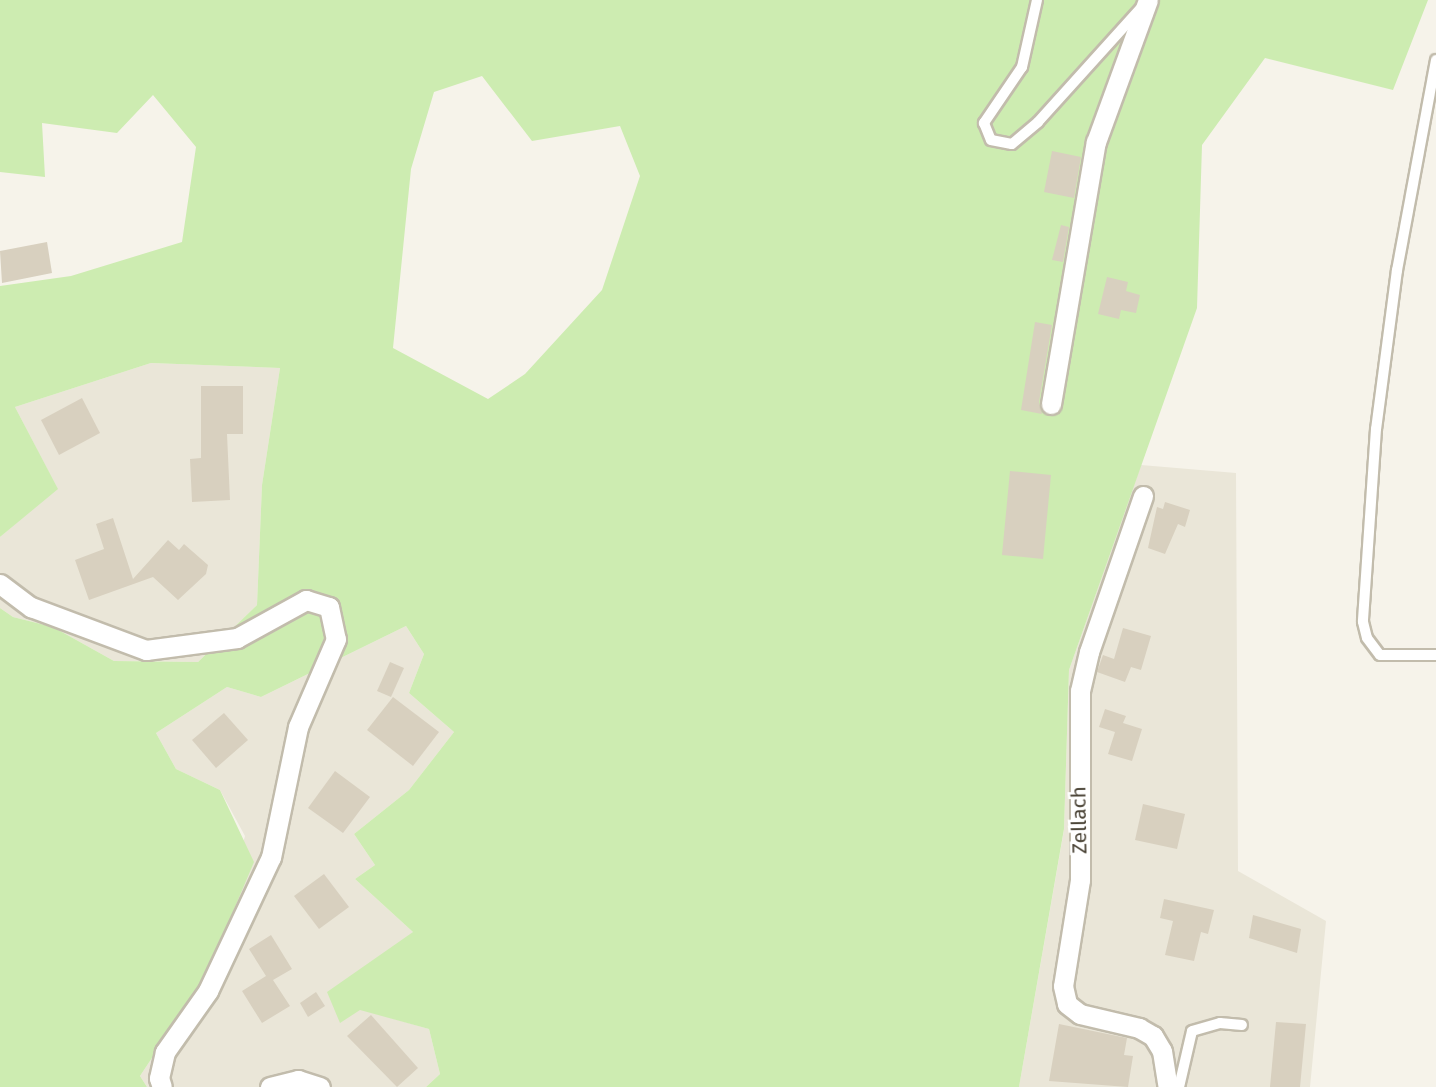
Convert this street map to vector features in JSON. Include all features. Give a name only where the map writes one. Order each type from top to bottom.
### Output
[{"type":"street","points":[[1051,404],[1096,142],[1148,1]]},
{"type":"street","name":"Zellach","points":[[1143,496],[1089,652],[1080,691],[1080,880],[1063,986],[1067,1004],[1080,1014],[1139,1028],[1153,1036],[1162,1051],[1168,1087]]},
{"type":"street","points":[[0,584],[31,607],[146,650],[237,638],[306,600],[329,607],[336,639],[298,727],[271,857],[208,991],[165,1052],[159,1078],[162,1087]]},
{"type":"street","points":[[270,1087],[298,1080],[320,1087]]},
{"type":"lane","points":[[1037,0],[1022,67],[984,123],[991,140],[1012,144],[1038,122],[1148,1]]},
{"type":"lane","points":[[1436,60],[1397,270],[1376,429],[1363,622],[1367,638],[1380,655],[1436,655]]},
{"type":"lane","points":[[1179,1087],[1192,1031],[1220,1023],[1242,1025]]},
{"type":"shaded area","points":[[151,363],[280,368],[262,485],[257,605],[198,662],[114,661],[53,627],[13,617],[0,608],[0,537],[57,488],[15,407]]},
{"type":"shaded area","points":[[1141,465],[1236,473],[1238,871],[1326,921],[1310,1087],[1019,1087],[1064,830],[1069,670]]},
{"type":"shaded area","points":[[406,626],[424,654],[409,693],[454,732],[409,790],[354,834],[375,865],[355,879],[413,932],[360,1009],[429,1029],[440,1074],[426,1087],[147,1087],[140,1076],[205,978],[245,836],[220,790],[176,769],[156,733],[227,687],[261,697]]},
{"type":"green space","points":[[0,0],[1428,0],[1393,90],[1265,58],[1202,145],[1197,308],[1069,670],[1064,829],[1019,1087],[426,1087],[440,1074],[429,1029],[360,1010],[340,1023],[327,992],[413,932],[355,879],[375,865],[354,834],[409,790],[454,732],[409,693],[424,654],[406,626],[261,697],[227,687],[156,733],[176,769],[220,790],[254,862],[205,978],[140,1076],[147,1087],[0,1087],[0,608],[13,617],[53,627],[114,661],[198,662],[257,605],[262,485],[280,368],[151,363],[15,407],[58,489],[0,537],[0,286],[71,276],[182,242],[196,147],[153,95],[117,133],[42,123],[45,177],[0,172]],"holes":[[[482,76],[532,141],[620,126],[640,176],[602,290],[525,374],[488,399],[393,348],[411,169],[434,92]]]},
{"type":"building","points":[[1052,151],[1081,157],[1074,198],[1044,192]]},
{"type":"building","points":[[1061,225],[1069,227],[1063,262],[1052,260]]},
{"type":"building","points":[[47,242],[52,273],[2,283],[0,251]]},
{"type":"building","points":[[1107,277],[1128,282],[1126,291],[1140,295],[1136,313],[1121,310],[1119,319],[1098,314]]},
{"type":"building","points":[[1035,322],[1052,325],[1039,402],[1042,414],[1021,410]]},
{"type":"building","points":[[201,386],[243,386],[243,434],[227,434],[230,500],[192,502],[190,459],[201,458]]},
{"type":"building","points":[[82,398],[100,433],[59,455],[41,420]]},
{"type":"building","points":[[1010,471],[1051,475],[1043,559],[1002,555]]},
{"type":"building","points":[[1165,502],[1190,510],[1185,527],[1178,524],[1165,554],[1148,548],[1157,507],[1163,509]]},
{"type":"building","points":[[113,518],[133,579],[168,540],[179,550],[184,544],[208,565],[206,574],[178,600],[153,577],[89,600],[75,560],[104,549],[96,524]]},
{"type":"building","points":[[1123,628],[1151,636],[1141,670],[1131,667],[1125,682],[1097,672],[1103,655],[1114,659]]},
{"type":"building","points":[[390,662],[404,668],[391,697],[377,691]]},
{"type":"building","points":[[393,697],[439,732],[413,766],[367,730]]},
{"type":"building","points":[[1105,709],[1126,716],[1123,723],[1142,729],[1132,761],[1108,754],[1115,732],[1099,727]]},
{"type":"building","points":[[224,713],[248,740],[216,768],[192,740]]},
{"type":"building","points":[[335,771],[370,797],[343,833],[308,808]]},
{"type":"building","points":[[1143,804],[1185,814],[1177,849],[1135,840]]},
{"type":"building","points":[[324,874],[349,907],[319,929],[294,896]]},
{"type":"building","points":[[1164,899],[1214,910],[1208,934],[1201,932],[1194,961],[1165,955],[1173,921],[1160,918]]},
{"type":"building","points":[[1253,915],[1301,929],[1297,953],[1249,938]]},
{"type":"building","points":[[271,935],[292,969],[273,980],[290,1006],[262,1023],[242,991],[266,976],[249,949]]},
{"type":"building","points":[[316,992],[325,1006],[308,1017],[300,1003]]},
{"type":"building","points":[[371,1015],[418,1068],[397,1087],[347,1036]]},
{"type":"building","points":[[1276,1022],[1306,1024],[1300,1087],[1270,1087]]},
{"type":"building","points":[[1059,1024],[1127,1038],[1124,1055],[1133,1056],[1128,1087],[1049,1081]]}]
